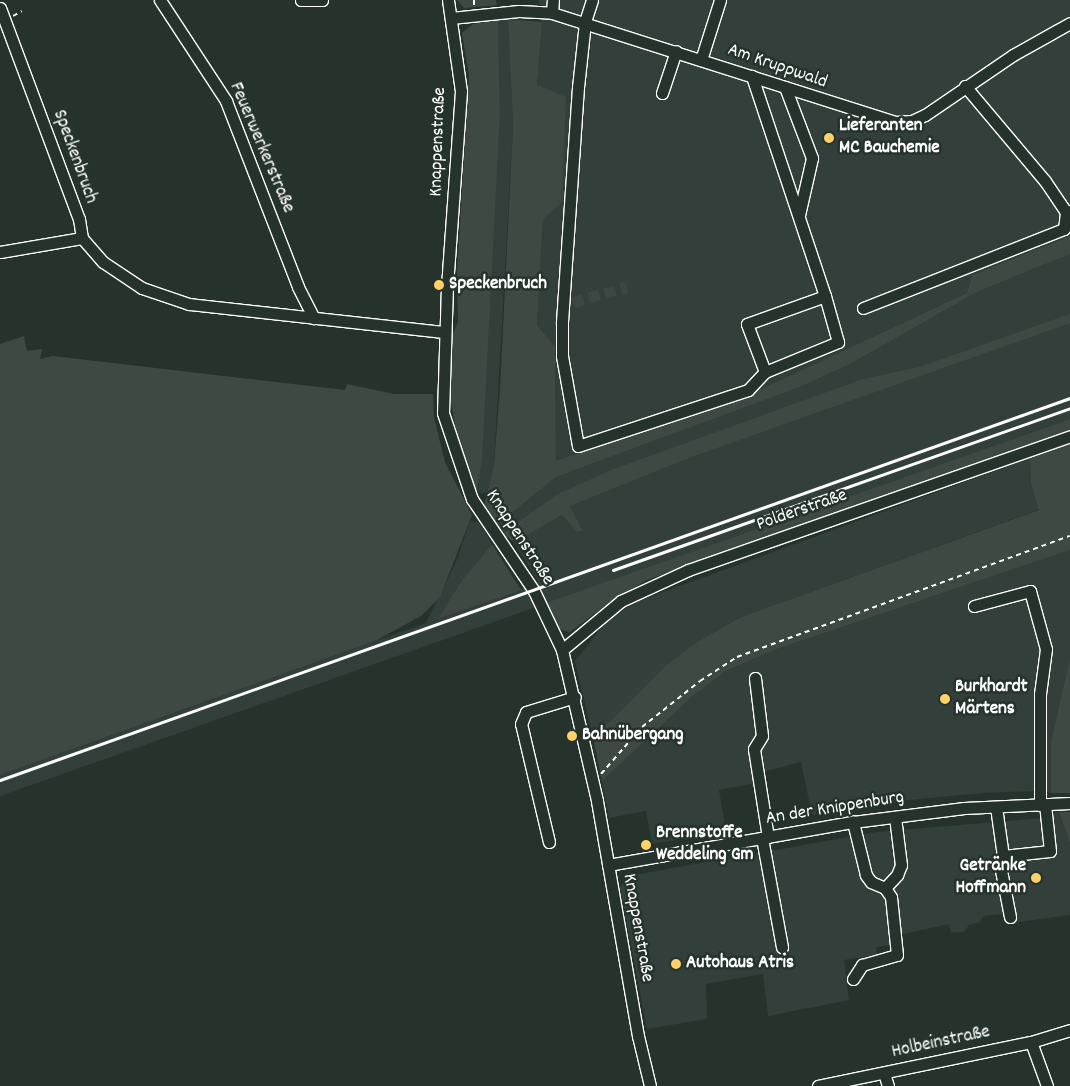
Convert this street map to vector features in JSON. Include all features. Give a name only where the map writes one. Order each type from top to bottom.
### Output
[{"type":"street","name":"Feuerwerkerstraße","points":[[160,0],[226,101],[298,287],[314,318]]},
{"type":"street","points":[[300,0],[322,0]]},
{"type":"street","name":"Knappenstraße","points":[[448,0],[461,91],[444,332],[443,413],[472,499],[534,591],[562,650],[575,696],[592,776],[638,1036],[650,1086]]},
{"type":"street","points":[[552,0],[552,13]]},
{"type":"street","points":[[592,0],[585,22],[568,304],[562,356],[578,446],[748,390],[765,372],[838,342],[799,215],[752,76]]},
{"type":"street","points":[[701,60],[720,0]]},
{"type":"street","name":"Speckenbruch","points":[[0,8],[79,219],[82,238]]},
{"type":"street","name":"Am Kruppwald","points":[[451,18],[519,11],[552,13],[896,122],[912,121],[925,115],[965,86],[1050,32],[1070,23]]},
{"type":"street","points":[[662,93],[676,51]]},
{"type":"street","points":[[863,308],[1064,229],[1068,211],[965,86]]},
{"type":"street","points":[[785,87],[812,158],[799,215]]},
{"type":"street","points":[[0,252],[82,238],[111,268],[142,288],[165,298],[216,308],[444,332]]},
{"type":"street","points":[[765,372],[747,324],[825,296]]},
{"type":"street","name":"Polderstraße","points":[[562,650],[621,602],[688,570],[1070,436]]},
{"type":"street","points":[[974,606],[1030,591],[1046,649],[1040,694],[1043,804],[1050,851],[1003,856]]},
{"type":"street","points":[[755,678],[762,736],[754,749],[782,947]]},
{"type":"street","points":[[549,842],[521,724],[526,712],[575,696]]},
{"type":"street","name":"An der Knippenburg","points":[[608,865],[853,822],[996,807],[1070,803]]},
{"type":"street","points":[[996,807],[1003,856],[1000,865],[1010,917]]},
{"type":"street","points":[[886,888],[897,875],[901,865],[895,817]]},
{"type":"street","points":[[853,822],[866,875],[871,882],[886,888],[891,897],[897,955],[862,965],[853,979]]},
{"type":"street","name":"Holbeinstraße","points":[[818,1086],[1032,1042],[1070,1030]]},
{"type":"street","points":[[1032,1042],[1047,1086]]},
{"type":"street","points":[[884,1073],[888,1086]]},
{"type":"path","points":[[15,15],[22,11]]},
{"type":"path","points":[[592,776],[600,775],[642,727],[700,681],[737,657],[1070,536]]},
{"type":"shaded area","points":[[457,0],[496,0],[497,5],[464,8]]},
{"type":"shaded area","points":[[539,0],[1070,0],[1070,236],[972,275],[967,293],[750,394],[556,462],[555,346],[537,325],[543,219],[537,85],[542,22]]},
{"type":"shaded area","points":[[508,19],[513,125],[494,465],[487,494],[478,492],[500,114],[498,20]]},
{"type":"shaded area","points":[[508,19],[542,22],[537,85],[566,97],[562,202],[543,219],[537,325],[555,346],[556,461],[750,394],[967,293],[972,275],[1070,236],[1070,254],[977,292],[852,363],[800,387],[556,477],[496,526],[483,510],[494,465],[500,390],[513,125]]},
{"type":"shaded area","points":[[498,20],[500,114],[482,459],[476,498],[459,449],[450,395],[452,337],[458,321],[457,273],[469,76],[462,33],[473,24]]},
{"type":"shaded area","points":[[1070,254],[1070,419],[0,796],[0,775],[426,623],[457,560],[470,521],[479,523],[492,544],[462,580],[439,619],[539,582],[514,542],[496,526],[556,477],[800,387],[852,363],[977,292]]},
{"type":"shaded area","points":[[1070,314],[1070,323],[686,459],[570,506],[582,530],[577,532],[562,515],[514,542],[502,534],[556,495],[611,470],[863,379],[919,367]]},
{"type":"shaded area","points":[[24,336],[27,351],[42,349],[40,359],[53,356],[345,390],[347,384],[394,394],[433,394],[434,418],[445,462],[472,515],[440,597],[421,616],[375,641],[0,775],[0,344]]},
{"type":"shaded area","points":[[1070,419],[1070,430],[647,580],[613,600],[570,632],[558,629],[546,603]]},
{"type":"shaded area","points":[[1070,444],[1070,550],[777,649],[726,671],[694,695],[602,781],[593,738],[666,665],[697,642],[741,617],[1039,510],[1031,484],[1030,458]]},
{"type":"shaded area","points":[[1030,458],[1031,484],[1040,509],[741,617],[697,642],[666,665],[593,738],[575,661],[604,625],[633,603]]},
{"type":"shaded area","points":[[492,544],[521,590],[438,619],[462,580]]},
{"type":"shaded area","points":[[1070,550],[1070,657],[1051,742],[1051,793],[1033,791],[984,793],[908,800],[812,815],[801,762],[762,772],[763,782],[719,790],[726,831],[652,844],[646,811],[609,818],[602,781],[694,695],[726,671],[777,649]]},
{"type":"shaded area","points":[[1070,657],[1070,793],[1051,793],[1051,742]]},
{"type":"shaded area","points":[[1059,812],[1070,843],[1070,915],[1006,924],[1005,914],[983,916],[980,922],[969,925],[964,932],[951,933],[949,924],[891,937],[892,945],[876,947],[877,955],[844,960],[849,1000],[768,1016],[763,974],[706,984],[707,1019],[647,1029],[620,887],[629,873],[640,874],[877,832],[1042,818],[1045,813]]},
{"type":"shaded area","points":[[1059,812],[1070,812],[1070,843]]},
{"type":"tunnel","points":[[573,302],[627,287]]},
{"type":"railway","points":[[0,780],[1070,398]]},
{"type":"railway","points":[[613,570],[1070,408]]},
{"type":"place","name":"Lieferanten MC Bauchemie","points":[[829,138]]},
{"type":"place","name":"Speckenbruch","points":[[439,285]]},
{"type":"place","name":"Burkhardt Märtens","points":[[945,699]]},
{"type":"place","name":"Bahnübergang","points":[[572,736]]},
{"type":"place","name":"Brennstoffe Weddeling Gm","points":[[646,845]]},
{"type":"place","name":"Getränke Hoffmann","points":[[1036,878]]},
{"type":"place","name":"Autohaus Atris","points":[[676,964]]}]
